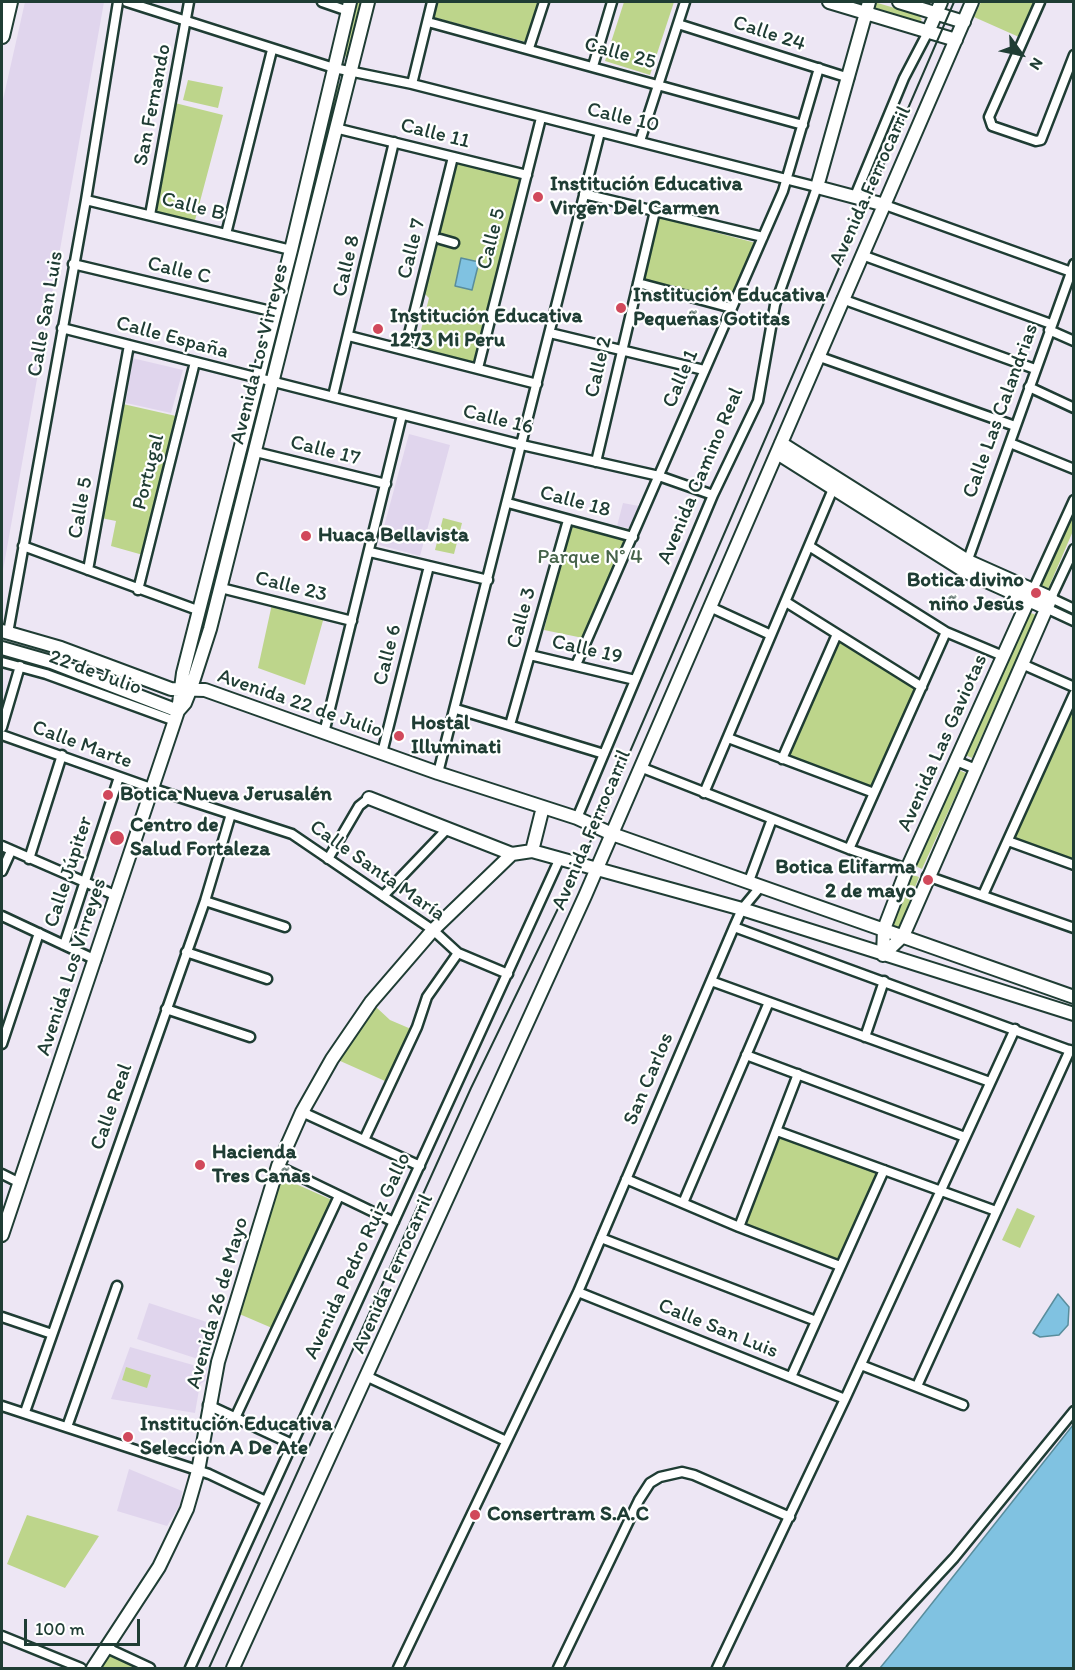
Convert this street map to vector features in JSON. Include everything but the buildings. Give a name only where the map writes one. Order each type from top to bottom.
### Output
[{"type":"main road","points":[[2,36],[9,2]]},
{"type":"street","name":"Calle San Luis","points":[[5,632],[23,546],[86,200],[118,2]]},
{"type":"street","name":"Calle 10","points":[[127,2],[334,68],[412,84],[885,205]]},
{"type":"street","name":"San Fernando","points":[[150,214],[189,2]]},
{"type":"street","points":[[322,2],[349,6]]},
{"type":"street","name":"Avenida Los Virreyes","points":[[2,1235],[96,960],[151,788],[221,588],[368,2]]},
{"type":"street","points":[[412,84],[432,2]]},
{"type":"street","points":[[529,48],[544,2]]},
{"type":"street","points":[[593,66],[612,2]]},
{"type":"street","points":[[640,141],[685,2]]},
{"type":"street","points":[[829,2],[867,7],[928,32],[956,40]]},
{"type":"street","points":[[900,2],[939,7],[964,22]]},
{"type":"street","name":"Avenida Ferrocarril","points":[[233,1668],[368,1377],[597,868],[972,2]]},
{"type":"street","points":[[1040,2],[989,117],[992,126],[1035,141],[1041,140],[1074,55]]},
{"type":"street","name":"Avenida Los Virreyes","points":[[185,689],[200,611],[291,250],[349,6]]},
{"type":"street","name":"Avenida Camino Real","points":[[577,818],[713,495],[758,400],[776,305],[817,187],[867,7]]},
{"type":"street","name":"Avenida Ferrocarril","points":[[855,196],[904,78],[939,7]]},
{"type":"street","name":"Calle 25","points":[[428,22],[658,83],[803,125]]},
{"type":"street","name":"Calle 24","points":[[678,24],[849,78]]},
{"type":"street","points":[[226,234],[272,50]]},
{"type":"street","name":"Calle 1","points":[[576,665],[788,179],[819,68]]},
{"type":"street","name":"Calle 5","points":[[478,368],[541,118]]},
{"type":"street","name":"Calle 11","points":[[335,128],[527,175]]},
{"type":"street","points":[[438,773],[600,132]]},
{"type":"street","name":"Calle 8","points":[[333,396],[394,142]]},
{"type":"street","name":"Calle 7","points":[[405,350],[453,157]]},
{"type":"street","points":[[584,194],[764,237]]},
{"type":"street","name":"Calle B","points":[[86,200],[291,250]]},
{"type":"street","points":[[885,205],[1073,269]]},
{"type":"street","name":"Calle 2","points":[[596,462],[655,211]]},
{"type":"street","points":[[440,240],[454,243]]},
{"type":"street","points":[[862,255],[1050,327],[1074,341]]},
{"type":"street","name":"Calle C","points":[[74,264],[275,312]]},
{"type":"street","name":"Calle Las Calandrias","points":[[966,566],[1050,327],[1073,269]]},
{"type":"street","points":[[638,283],[732,308]]},
{"type":"street","points":[[842,299],[1035,369]]},
{"type":"street","name":"Calle España","points":[[62,328],[273,383]]},
{"type":"street","points":[[550,333],[704,370]]},
{"type":"street","points":[[349,336],[537,384]]},
{"type":"street","name":"Calle 5","points":[[88,570],[129,345]]},
{"type":"street","points":[[817,356],[1016,426]]},
{"type":"street","name":"Portugal","points":[[138,590],[195,362]]},
{"type":"street","name":"Calle 16","points":[[273,383],[333,396],[402,416],[522,445],[659,476],[713,495]]},
{"type":"street","points":[[1029,387],[1074,408]]},
{"type":"street","points":[[324,733],[402,416]]},
{"type":"street","points":[[1010,442],[1074,469]]},
{"type":"street","points":[[779,448],[834,489],[966,566],[1030,596],[1074,609]]},
{"type":"street","points":[[779,448],[966,566]]},
{"type":"street","name":"Calle 17","points":[[256,452],[386,484]]},
{"type":"street","points":[[704,793],[834,489]]},
{"type":"street","name":"Avenida Las Gaviotas","points":[[883,955],[884,929],[908,869],[1074,500]]},
{"type":"street","name":"Calle 18","points":[[508,502],[633,537]]},
{"type":"street","name":"Calle 3","points":[[510,726],[568,520]]},
{"type":"street","points":[[23,546],[200,611]]},
{"type":"street","points":[[809,546],[946,632],[1003,656]]},
{"type":"street","name":"Avenida Las Gaviotas","points":[[883,955],[903,936],[927,876],[1074,549]]},
{"type":"street","points":[[370,552],[488,580]]},
{"type":"street","name":"Calle 6","points":[[382,753],[429,566]]},
{"type":"street","name":"Calle 23","points":[[221,588],[352,621]]},
{"type":"street","points":[[786,602],[922,687]]},
{"type":"street","points":[[1048,603],[1074,621]]},
{"type":"street","points":[[710,607],[771,635]]},
{"type":"street","name":"Avenida 22 de Julio","points":[[5,632],[61,648],[171,689],[185,689],[324,733],[577,818],[612,834],[1074,997]]},
{"type":"street","points":[[849,849],[946,632]]},
{"type":"street","points":[[782,759],[837,634]]},
{"type":"street","points":[[2,648],[51,662],[176,716]]},
{"type":"street","name":"Calle 19","points":[[530,655],[635,680]]},
{"type":"street","name":"22 de Julio","points":[[2,662],[176,716]]},
{"type":"street","points":[[1022,664],[1074,687]]},
{"type":"street","points":[[2,727],[20,666]]},
{"type":"street","points":[[983,895],[1074,694]]},
{"type":"street","points":[[456,709],[604,754]]},
{"type":"street","name":"Calle Marte","points":[[2,735],[151,788]]},
{"type":"street","points":[[728,738],[874,794]]},
{"type":"street","points":[[29,859],[62,755]]},
{"type":"street","points":[[956,761],[976,769]]},
{"type":"street","points":[[640,768],[849,849],[908,869]]},
{"type":"street","name":"Calle Júpiter","points":[[64,945],[119,777]]},
{"type":"street","name":"Calle Santa María","points":[[151,788],[292,834],[433,930],[458,953],[508,974]]},
{"type":"street","points":[[328,859],[359,806],[369,798],[513,854],[532,851],[742,909],[1074,1014]]},
{"type":"street","points":[[532,851],[543,807]]},
{"type":"street","name":"Calle Real","points":[[26,1412],[205,901],[231,814]]},
{"type":"street","name":"San Carlos","points":[[398,1668],[578,1292],[734,927],[755,884],[772,819]]},
{"type":"street","points":[[382,896],[448,828]]},
{"type":"street","points":[[1008,841],[1074,865]]},
{"type":"street","points":[[2,846],[117,896]]},
{"type":"street","points":[[2,871],[11,850]]},
{"type":"street","name":"Avenida 26 de Mayo","points":[[93,1668],[176,1537],[187,1509],[198,1472],[208,1406],[218,1362],[278,1167],[302,1112],[332,1059],[372,1002],[433,930],[513,854]]},
{"type":"street","name":"Avenida Pedro Ruiz Gallo","points":[[189,1668],[560,858]]},
{"type":"street","points":[[927,876],[1074,928]]},
{"type":"street","points":[[205,901],[285,927]]},
{"type":"street","points":[[2,916],[96,960]]},
{"type":"street","points":[[734,927],[1072,1051],[917,1386]]},
{"type":"street","points":[[2,1044],[39,933]]},
{"type":"street","points":[[186,952],[267,979]]},
{"type":"street","points":[[364,1140],[417,1027],[427,997],[458,953]]},
{"type":"street","points":[[711,981],[990,1082]]},
{"type":"street","points":[[865,1037],[884,981]]},
{"type":"street","points":[[683,1203],[769,1002]]},
{"type":"street","points":[[166,1010],[250,1037]]},
{"type":"street","points":[[717,1668],[861,1365],[1015,1029]]},
{"type":"street","points":[[746,1055],[965,1137]]},
{"type":"street","points":[[739,1227],[798,1074]]},
{"type":"street","points":[[302,1112],[420,1166]]},
{"type":"street","points":[[777,1131],[996,1211]]},
{"type":"street","points":[[278,1167],[394,1222]]},
{"type":"street","points":[[790,1377],[884,1170]]},
{"type":"street","points":[[2,1174],[20,1183]]},
{"type":"street","points":[[626,1179],[739,1227],[840,1266]]},
{"type":"street","points":[[236,1418],[339,1196]]},
{"type":"street","points":[[601,1238],[816,1321]]},
{"type":"street","points":[[67,1427],[117,1286]]},
{"type":"street","name":"Calle San Luis","points":[[578,1292],[845,1399]]},
{"type":"street","points":[[2,1317],[52,1334]]},
{"type":"street","points":[[861,1365],[963,1405]]},
{"type":"street","points":[[368,1377],[506,1441]]},
{"type":"street","points":[[2,1406],[209,1474],[266,1501]]},
{"type":"street","points":[[208,1406],[292,1444]]},
{"type":"street","points":[[852,1668],[954,1558],[1074,1411]]},
{"type":"street","points":[[558,1668],[639,1500],[650,1483],[660,1477],[682,1472],[694,1475],[790,1517]]},
{"type":"street","points":[[2,1636],[81,1668]]},
{"type":"street","points":[[107,1648],[150,1668]]},
{"type":"shaded area","points":[[25,2],[104,2],[2,576],[2,104]]},
{"type":"shaded area","points":[[132,358],[183,370],[171,413],[126,403]]},
{"type":"shaded area","points":[[409,434],[450,445],[420,556],[379,545]]},
{"type":"shaded area","points":[[623,503],[639,506],[629,528],[617,526]]},
{"type":"shaded area","points":[[149,1303],[219,1326],[207,1362],[137,1339]]},
{"type":"shaded area","points":[[130,1347],[207,1369],[205,1381],[200,1384],[195,1413],[111,1399]]},
{"type":"shaded area","points":[[129,1469],[182,1491],[181,1503],[167,1526],[117,1511]]},
{"type":"green space","points":[[354,2],[361,2],[347,57],[341,55]]},
{"type":"green space","points":[[437,2],[539,2],[526,42],[433,17]]},
{"type":"green space","points":[[624,2],[674,2],[650,75],[605,61]]},
{"type":"green space","points":[[874,2],[919,15],[922,20],[919,22],[873,7]]},
{"type":"green space","points":[[981,2],[1034,2],[1019,37],[974,17]]},
{"type":"green space","points":[[188,80],[223,87],[218,108],[183,100]]},
{"type":"green space","points":[[333,83],[341,85],[272,360],[265,359]]},
{"type":"green space","points":[[175,103],[223,115],[194,224],[154,211]]},
{"type":"green space","points":[[456,163],[522,179],[477,364],[416,350],[429,298],[423,292],[425,283],[430,277]]},
{"type":"green space","points":[[657,217],[756,243],[730,305],[707,296],[641,279]]},
{"type":"green space","points":[[257,391],[263,393],[197,663],[190,662]]},
{"type":"green space","points":[[123,404],[176,416],[143,555],[111,546],[116,521],[101,518]]},
{"type":"green space","points":[[1073,505],[1073,531],[1048,589],[1038,585]]},
{"type":"green space","points":[[443,518],[462,523],[454,554],[435,550]]},
{"type":"green space","name":"Parque N° 4","points":[[570,526],[627,539],[583,638],[544,630]]},
{"type":"green space","points":[[272,604],[324,617],[305,685],[258,668]]},
{"type":"green space","points":[[1026,611],[1036,615],[972,758],[963,754]]},
{"type":"green space","points":[[840,640],[916,690],[875,788],[870,789],[788,758],[837,641]]},
{"type":"green space","points":[[1073,699],[1073,862],[1013,840],[1012,837]]},
{"type":"green space","points":[[956,769],[966,773],[922,869],[913,865]]},
{"type":"green space","points":[[910,874],[919,877],[899,929],[890,925]]},
{"type":"green space","points":[[376,1007],[390,1020],[411,1029],[385,1081],[338,1060]]},
{"type":"green space","points":[[779,1137],[879,1172],[838,1262],[743,1224]]},
{"type":"green space","points":[[280,1177],[332,1200],[272,1328],[237,1313]]},
{"type":"green space","points":[[1017,1208],[1035,1216],[1020,1248],[1002,1240]]},
{"type":"green space","points":[[126,1367],[151,1375],[147,1388],[122,1380]]},
{"type":"green space","points":[[27,1515],[99,1536],[65,1588],[7,1564]]},
{"type":"green space","points":[[109,1653],[140,1668],[100,1668]]},
{"type":"water","points":[[461,258],[479,262],[472,290],[455,286]]},
{"type":"water","points":[[1058,1294],[1069,1307],[1068,1325],[1059,1335],[1040,1337],[1033,1333]]},
{"type":"water","points":[[1073,1425],[1073,1668],[880,1668],[903,1640]]},
{"type":"railway","points":[[209,1668],[471,1088],[597,828],[954,2]]},
{"type":"place","name":"Institución Educativa Virgen Del Carmen","points":[[538,197]]},
{"type":"place","name":"Institución Educativa Pequeñas Gotitas","points":[[621,308]]},
{"type":"place","name":"Institución Educativa 1273 Mi Peru","points":[[378,329]]},
{"type":"place","name":"Huaca Bellavista","points":[[306,536]]},
{"type":"place","name":"Botica divino niño Jesús","points":[[1036,593]]},
{"type":"place","name":"Hostal Illuminati","points":[[399,736]]},
{"type":"place","name":"Botica Nueva Jerusalén","points":[[108,795]]},
{"type":"place","name":"Centro de Salud Fortaleza","points":[[117,838]]},
{"type":"place","name":"Botica Elifarma 2 de mayo","points":[[928,880]]},
{"type":"place","name":"Hacienda Tres Cañas","points":[[200,1165]]},
{"type":"place","name":"Institución Educativa Seleccion A De Ate","points":[[128,1437]]},
{"type":"place","name":"Consertram S.A.C","points":[[475,1515]]}]
